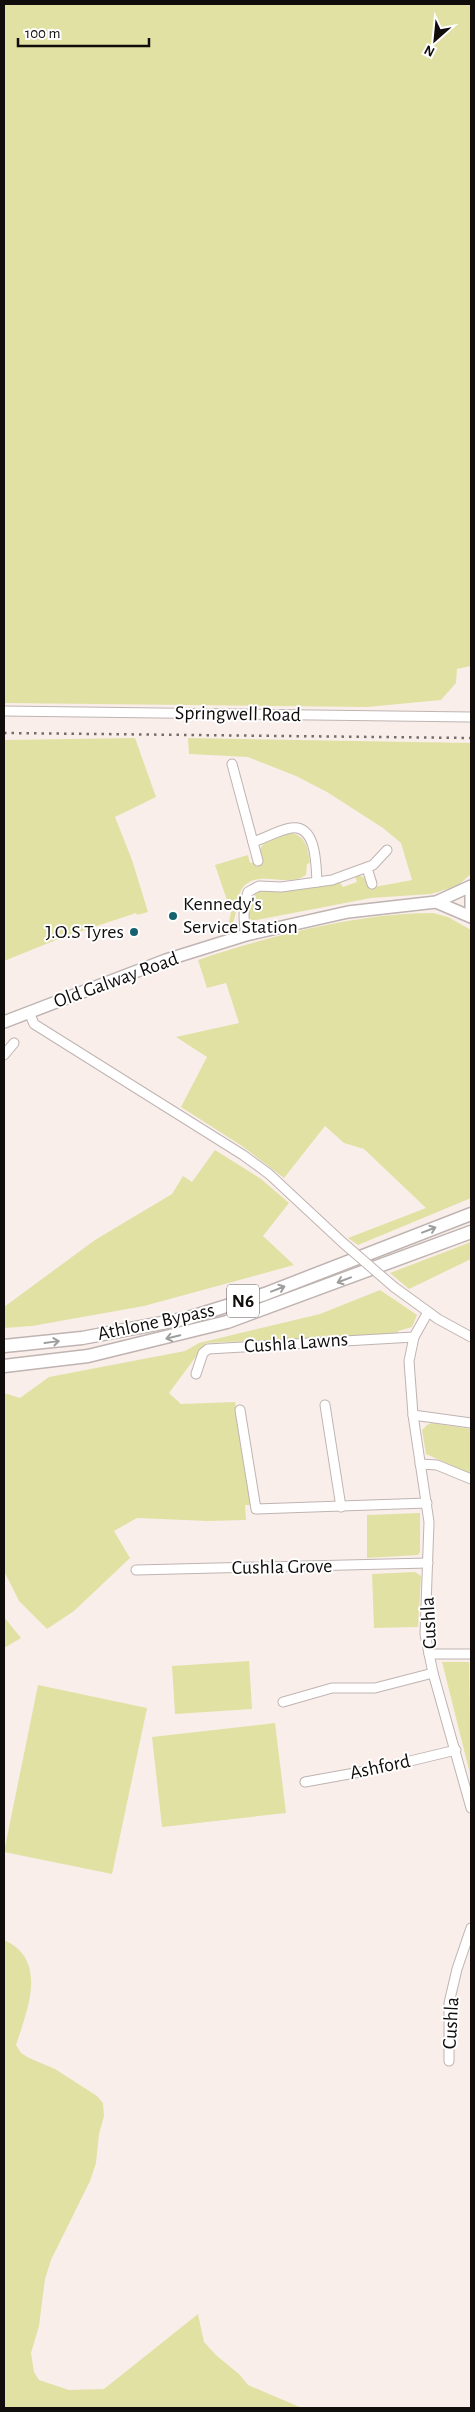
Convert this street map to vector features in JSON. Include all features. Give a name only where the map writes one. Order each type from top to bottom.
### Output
[{"type":"highway","name":"Athlone Bypass","points":[[4,1346],[82,1338],[188,1318],[265,1294],[471,1214]]},
{"type":"highway","name":"Athlone Bypass","points":[[4,1366],[88,1356],[227,1322],[471,1232]]},
{"type":"main road","points":[[436,902],[471,886]]},
{"type":"main road","points":[[471,892],[471,908]]},
{"type":"main road","name":"Old Galway Road","points":[[4,1022],[166,960],[246,935],[348,912],[436,902]]},
{"type":"main road","points":[[436,902],[471,917]]},
{"type":"street","name":"Springwell Road","points":[[4,711],[471,717]]},
{"type":"street","points":[[232,764],[258,861]]},
{"type":"street","points":[[254,842],[292,828],[299,829],[308,835],[314,847],[318,882]]},
{"type":"street","points":[[246,935],[244,924],[245,902],[248,892],[259,886],[280,888],[318,882],[367,868],[387,850]]},
{"type":"street","points":[[367,868],[372,884]]},
{"type":"street","points":[[29,1012],[34,1024],[199,1126],[269,1174],[394,1287],[428,1312],[471,1337]]},
{"type":"street","points":[[4,1055],[14,1043]]},
{"type":"street","name":"Cushla","points":[[428,1312],[414,1337],[408,1360],[413,1415],[427,1503],[428,1563],[425,1634],[433,1673],[471,1808]]},
{"type":"street","name":"Cushla Lawns","points":[[196,1374],[204,1353],[208,1348],[414,1337]]},
{"type":"street","points":[[325,1405],[341,1507]]},
{"type":"street","points":[[240,1410],[251,1510],[427,1503]]},
{"type":"street","points":[[413,1415],[471,1423]]},
{"type":"street","points":[[420,1464],[437,1465],[471,1479]]},
{"type":"street","name":"Cushla Grove","points":[[136,1570],[428,1563]]},
{"type":"street","points":[[429,1654],[471,1654]]},
{"type":"street","points":[[283,1702],[332,1688],[375,1688],[433,1673]]},
{"type":"street","name":"Ashford","points":[[304,1782],[377,1769],[456,1750]]},
{"type":"street","name":"Cushla","points":[[449,2061],[449,2003],[457,1969],[471,1928]]},
{"type":"green space","points":[[4,4],[471,4],[471,666],[457,669],[456,683],[441,700],[367,707],[4,703]]},
{"type":"green space","points":[[135,738],[156,797],[115,817],[132,860],[148,912],[137,915],[136,913],[61,938],[4,961],[4,740]]},
{"type":"green space","points":[[188,738],[471,743],[471,874],[457,886],[431,894],[371,898],[252,921],[249,917],[248,908],[258,890],[294,890],[339,881],[343,887],[357,882],[355,876],[359,875],[366,879],[369,888],[412,880],[401,843],[383,828],[327,792],[296,776],[248,757],[189,754]]},
{"type":"green space","points":[[291,833],[300,837],[306,844],[310,863],[307,864],[306,875],[299,879],[291,880],[260,879],[245,885],[239,896],[234,920],[228,927],[231,912],[215,865],[248,855],[250,863],[260,861],[260,849],[264,843]]},
{"type":"green space","points":[[433,913],[448,917],[471,930],[471,1198],[358,1245],[348,1238],[426,1208],[364,1149],[344,1143],[325,1126],[284,1178],[242,1146],[181,1107],[207,1057],[176,1037],[239,1023],[226,983],[207,988],[198,960],[314,927],[375,917]]},
{"type":"green space","points":[[215,1150],[261,1179],[289,1203],[263,1236],[294,1265],[144,1306],[32,1326],[4,1328],[4,1307],[95,1240],[172,1194],[183,1176],[192,1182]]},
{"type":"green space","points":[[471,1242],[471,1259],[409,1289],[390,1273]]},
{"type":"green space","points":[[380,1290],[417,1315],[412,1327],[398,1331],[398,1334],[206,1343],[169,1393],[181,1404],[235,1402],[252,1505],[245,1505],[246,1520],[207,1521],[137,1518],[114,1531],[130,1558],[74,1611],[47,1629],[19,1601],[4,1571],[4,1393],[20,1398],[49,1377],[185,1351],[199,1343],[320,1314]]},
{"type":"green space","points":[[432,1423],[471,1429],[471,1474],[426,1454],[422,1430]]},
{"type":"green space","points":[[420,1513],[420,1552],[418,1555],[367,1558],[367,1515]]},
{"type":"green space","points":[[415,1572],[421,1576],[418,1627],[374,1628],[372,1574]]},
{"type":"green space","points":[[4,1617],[21,1638],[4,1648]]},
{"type":"green space","points":[[249,1661],[252,1709],[175,1714],[172,1666]]},
{"type":"green space","points":[[442,1662],[469,1662],[471,1778]]},
{"type":"green space","points":[[38,1685],[147,1708],[112,1874],[4,1852]]},
{"type":"green space","points":[[275,1723],[286,1813],[162,1827],[152,1737]]},
{"type":"green space","points":[[4,1940],[18,1949],[26,1960],[30,1973],[29,2002],[16,2045],[21,2053],[55,2069],[97,2096],[103,2103],[104,2116],[99,2134],[96,2163],[90,2181],[51,2260],[45,2279],[39,2326],[31,2353],[34,2372],[39,2380],[69,2390],[104,2389],[198,2314],[204,2342],[217,2356],[239,2374],[248,2385],[302,2408],[4,2408]]},
{"type":"railway","points":[[4,733],[471,738]]},
{"type":"place","name":"Kennedy's Service Station","points":[[173,916]]},
{"type":"place","name":"J.O.S Tyres","points":[[134,932]]}]
